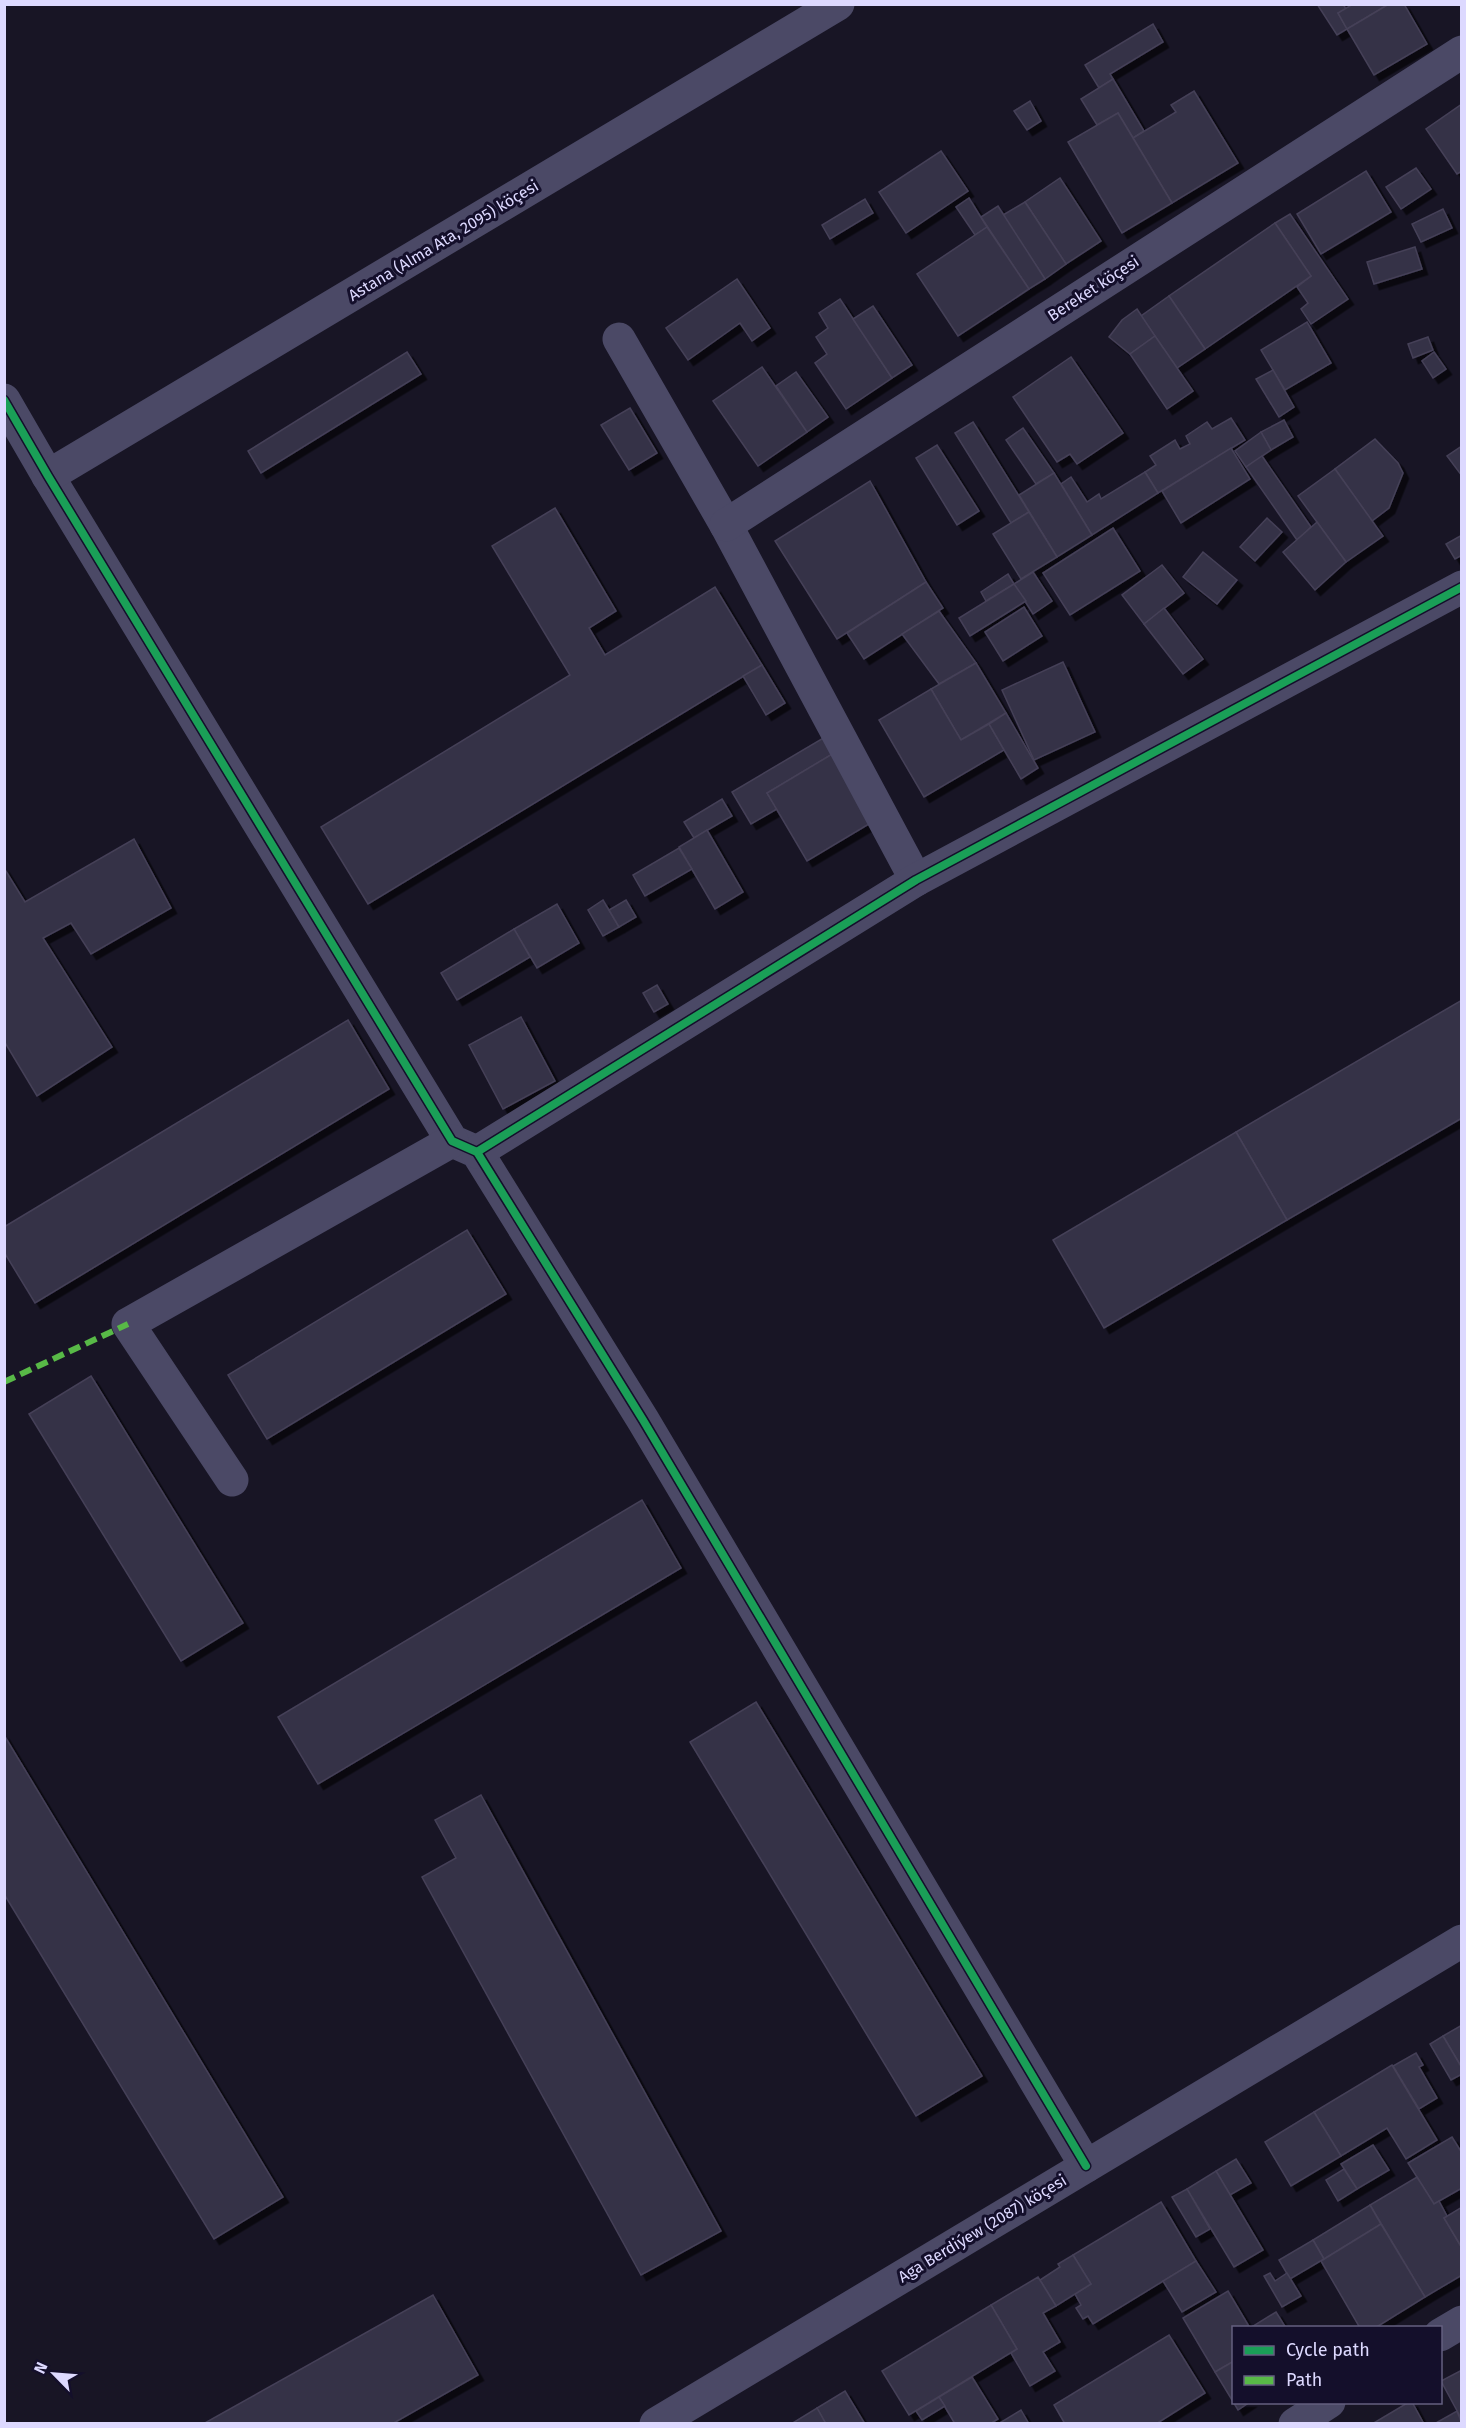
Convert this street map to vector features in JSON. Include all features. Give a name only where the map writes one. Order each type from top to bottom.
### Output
[{"type":"street","name":"Astana (Alma Ata, 2095) köçesi","points":[[48,476],[838,4]]},
{"type":"street","name":"Bereket köçesi","points":[[726,525],[1461,52]]},
{"type":"street","points":[[619,339],[726,525],[915,880]]},
{"type":"street","points":[[4,400],[48,476],[465,1147],[644,1420],[1086,2166]]},
{"type":"street","points":[[232,1480],[128,1324],[465,1147],[915,880],[1461,587]]},
{"type":"street","name":"Aga Berdiýew (2087) köçesi","points":[[656,2424],[1461,1941]]},
{"type":"street","points":[[1442,2334],[1461,2322]]},
{"type":"street","points":[[1295,2424],[1327,2404]]},
{"type":"building","points":[[1317,4],[1343,4],[1346,9],[1338,13],[1347,29],[1337,35]]},
{"type":"building","points":[[1353,4],[1389,4],[1347,29],[1338,13]]},
{"type":"building","points":[[1389,4],[1404,4],[1427,44],[1374,75],[1347,29]]},
{"type":"building","points":[[1153,24],[1163,42],[1110,74],[1113,79],[1099,88],[1085,65]]},
{"type":"building","points":[[1113,79],[1144,131],[1133,138],[1118,113],[1097,125],[1081,99]]},
{"type":"building","points":[[1194,91],[1238,163],[1172,203],[1133,138],[1176,112],[1171,105]]},
{"type":"building","points":[[1030,101],[1041,121],[1027,130],[1014,111]]},
{"type":"building","points":[[1462,104],[1462,171],[1457,174],[1426,129]]},
{"type":"building","points":[[1118,113],[1172,203],[1122,233],[1068,142]]},
{"type":"building","points":[[941,151],[968,191],[906,233],[879,192]]},
{"type":"building","points":[[1416,168],[1431,189],[1401,209],[1386,187]]},
{"type":"building","points":[[1366,171],[1391,212],[1321,254],[1297,214]]},
{"type":"building","points":[[1060,178],[1101,241],[1066,264],[1025,202]]},
{"type":"building","points":[[969,198],[987,227],[975,235],[956,207]]},
{"type":"building","points":[[865,199],[873,213],[830,239],[822,225]]},
{"type":"building","points":[[1025,202],[1066,264],[1045,279],[1003,215]]},
{"type":"building","points":[[998,206],[1045,279],[1029,289],[981,217]]},
{"type":"building","points":[[1443,209],[1452,228],[1421,242],[1412,224]]},
{"type":"building","points":[[1290,214],[1348,299],[1311,324],[1301,309],[1308,303],[1297,287],[1311,276],[1275,223]]},
{"type":"building","points":[[1275,223],[1311,276],[1205,349],[1169,296]]},
{"type":"building","points":[[987,227],[1029,289],[958,336],[917,274]]},
{"type":"building","points":[[1415,247],[1422,269],[1374,284],[1367,262]]},
{"type":"building","points":[[737,279],[770,328],[752,341],[740,323],[688,360],[666,328]]},
{"type":"building","points":[[1169,296],[1205,349],[1177,368],[1141,316]]},
{"type":"building","points":[[840,299],[892,378],[846,409],[815,363],[827,354],[816,337],[828,328],[819,313]]},
{"type":"building","points":[[873,306],[912,365],[892,378],[853,319]]},
{"type":"building","points":[[1137,309],[1155,336],[1130,354],[1109,337],[1122,320]]},
{"type":"building","points":[[1307,322],[1331,363],[1285,390],[1261,350]]},
{"type":"building","points":[[1155,336],[1193,391],[1167,409],[1130,354]]},
{"type":"building","points":[[1428,337],[1433,350],[1413,358],[1408,344]]},
{"type":"building","points":[[407,352],[421,374],[261,473],[248,451]]},
{"type":"building","points":[[1434,352],[1446,369],[1433,378],[1422,361]]},
{"type":"building","points":[[1071,357],[1123,433],[1077,464],[1070,454],[1057,462],[1013,397]]},
{"type":"building","points":[[762,367],[807,432],[758,466],[713,401]]},
{"type":"building","points":[[1273,370],[1294,407],[1279,417],[1256,379]]},
{"type":"building","points":[[796,372],[828,417],[807,432],[776,386]]},
{"type":"building","points":[[630,408],[657,453],[629,470],[601,425]]},
{"type":"building","points":[[1231,418],[1245,440],[1158,493],[1145,472],[1156,465],[1150,456],[1175,440],[1180,449],[1190,444],[1186,436],[1207,422],[1212,429]]},
{"type":"building","points":[[1284,420],[1293,437],[1271,450],[1261,432]]},
{"type":"building","points":[[973,422],[1029,512],[1011,523],[955,433]]},
{"type":"building","points":[[1023,428],[1054,473],[1036,484],[1006,440]]},
{"type":"building","points":[[1261,432],[1271,450],[1246,467],[1235,451]]},
{"type":"building","points":[[1375,439],[1398,463],[1403,473],[1389,508],[1372,521],[1335,469]]},
{"type":"building","points":[[937,445],[979,511],[957,525],[916,458]]},
{"type":"building","points":[[1462,446],[1462,476],[1447,456]]},
{"type":"building","points":[[1231,448],[1250,479],[1181,523],[1162,491]]},
{"type":"building","points":[[1262,456],[1311,527],[1297,540],[1246,467]]},
{"type":"building","points":[[1335,469],[1383,536],[1346,562],[1298,496]]},
{"type":"building","points":[[1145,472],[1158,493],[1092,535],[1061,484],[1071,477],[1087,502],[1099,494],[1101,499]]},
{"type":"building","points":[[1054,473],[1092,535],[1057,557],[1019,495]]},
{"type":"building","points":[[870,481],[926,582],[837,639],[775,541]]},
{"type":"building","points":[[555,508],[616,611],[589,628],[605,655],[715,587],[762,665],[368,904],[321,827],[570,675],[492,546]]},
{"type":"building","points":[[1029,512],[1057,557],[1021,579],[993,534]]},
{"type":"building","points":[[1267,518],[1282,532],[1255,561],[1240,547]]},
{"type":"building","points":[[1317,522],[1346,562],[1315,590],[1283,552]]},
{"type":"building","points":[[1113,528],[1140,571],[1070,615],[1043,573]]},
{"type":"building","points":[[1462,535],[1462,555],[1455,559],[1446,544]]},
{"type":"building","points":[[1203,552],[1237,580],[1217,604],[1183,577]]},
{"type":"building","points":[[1162,565],[1184,593],[1144,624],[1122,595]]},
{"type":"building","points":[[1033,572],[1052,601],[1033,614],[1014,584]]},
{"type":"building","points":[[1008,574],[1014,584],[986,601],[981,592]]},
{"type":"building","points":[[926,582],[943,608],[864,659],[847,633]]},
{"type":"building","points":[[1014,584],[1026,601],[970,636],[959,618]]},
{"type":"building","points":[[1024,607],[1042,636],[1003,661],[985,632]]},
{"type":"building","points":[[1164,608],[1203,659],[1183,674],[1144,624]]},
{"type":"building","points":[[939,611],[976,663],[939,684],[902,634]]},
{"type":"building","points":[[1063,662],[1095,732],[1034,760],[1002,690]]},
{"type":"building","points":[[976,663],[1006,713],[961,740],[931,689]]},
{"type":"building","points":[[762,665],[785,703],[766,715],[743,676]]},
{"type":"building","points":[[931,689],[961,740],[989,724],[1004,750],[924,797],[879,720]]},
{"type":"building","points":[[1006,713],[1038,768],[1021,779],[989,724]]},
{"type":"building","points":[[825,737],[834,753],[767,793],[777,809],[751,824],[732,792]]},
{"type":"building","points":[[834,753],[874,821],[807,861],[767,793]]},
{"type":"building","points":[[722,799],[732,816],[694,838],[684,822]]},
{"type":"building","points":[[707,830],[743,892],[715,909],[679,847]]},
{"type":"building","points":[[134,839],[171,908],[91,954],[71,923],[43,938],[112,1047],[37,1096],[4,1041],[4,868],[25,902]]},
{"type":"building","points":[[679,848],[692,869],[645,896],[633,875]]},
{"type":"building","points":[[603,900],[619,927],[603,936],[588,910]]},
{"type":"building","points":[[626,900],[636,917],[619,927],[609,910]]},
{"type":"building","points":[[557,904],[579,943],[537,968],[514,929]]},
{"type":"building","points":[[514,929],[530,957],[457,1000],[441,973]]},
{"type":"building","points":[[657,985],[668,1004],[654,1012],[643,993]]},
{"type":"building","points":[[1462,1000],[1462,1118],[1287,1220],[1236,1132]]},
{"type":"building","points":[[521,1017],[555,1081],[503,1109],[469,1045]]},
{"type":"building","points":[[348,1020],[389,1089],[35,1303],[4,1252],[4,1227]]},
{"type":"building","points":[[1236,1132],[1287,1220],[1104,1328],[1053,1240]]},
{"type":"building","points":[[467,1230],[506,1294],[267,1439],[228,1375]]},
{"type":"building","points":[[91,1376],[243,1623],[181,1661],[29,1414]]},
{"type":"building","points":[[642,1500],[681,1568],[318,1784],[278,1717]]},
{"type":"building","points":[[756,1702],[982,2076],[916,2116],[690,1742]]},
{"type":"building","points":[[4,1735],[283,2197],[214,2239],[4,1894]]},
{"type":"building","points":[[481,1795],[721,2231],[641,2275],[422,1877],[456,1858],[435,1820]]},
{"type":"building","points":[[1462,2025],[1462,2068],[1443,2036]]},
{"type":"building","points":[[1443,2036],[1462,2068],[1462,2074],[1451,2080],[1430,2044]]},
{"type":"building","points":[[1416,2053],[1423,2065],[1419,2067],[1437,2098],[1419,2109],[1393,2066]]},
{"type":"building","points":[[1392,2065],[1437,2140],[1406,2159],[1387,2128],[1341,2156],[1314,2112]]},
{"type":"building","points":[[1314,2112],[1341,2156],[1291,2186],[1265,2142]]},
{"type":"building","points":[[1452,2137],[1462,2153],[1462,2188],[1434,2204],[1408,2163]]},
{"type":"building","points":[[1373,2145],[1389,2170],[1357,2189],[1341,2164]]},
{"type":"building","points":[[1236,2159],[1251,2183],[1230,2195],[1216,2171]]},
{"type":"building","points":[[1344,2169],[1357,2189],[1338,2201],[1326,2180]]},
{"type":"building","points":[[1216,2171],[1263,2250],[1234,2267],[1187,2189]]},
{"type":"building","points":[[1417,2177],[1434,2204],[1439,2201],[1447,2216],[1444,2218],[1462,2248],[1462,2275],[1425,2297],[1370,2205]]},
{"type":"building","points":[[1187,2189],[1210,2229],[1196,2237],[1172,2197]]},
{"type":"building","points":[[1161,2202],[1196,2261],[1093,2324],[1088,2316],[1083,2319],[1076,2308],[1081,2305],[1075,2294],[1091,2284],[1073,2255]]},
{"type":"building","points":[[1370,2205],[1381,2224],[1324,2259],[1313,2240]]},
{"type":"building","points":[[1462,2207],[1462,2248],[1444,2218]]},
{"type":"building","points":[[1381,2224],[1425,2297],[1378,2326],[1359,2326],[1321,2261]]},
{"type":"building","points":[[1313,2240],[1324,2259],[1290,2279],[1279,2260]]},
{"type":"building","points":[[1073,2255],[1091,2284],[1056,2306],[1040,2280],[1060,2267],[1058,2264]]},
{"type":"building","points":[[1196,2261],[1216,2292],[1182,2312],[1163,2281]]},
{"type":"building","points":[[1270,2273],[1275,2281],[1287,2273],[1301,2296],[1282,2307],[1264,2276]]},
{"type":"building","points":[[1038,2277],[1056,2306],[1043,2313],[1060,2342],[1043,2352],[1055,2371],[1030,2386],[1011,2353],[1017,2349],[991,2305]]},
{"type":"building","points":[[1228,2291],[1249,2326],[1232,2326],[1232,2362],[1215,2372],[1183,2318]]},
{"type":"building","points":[[433,2295],[478,2375],[392,2424],[203,2424]]},
{"type":"building","points":[[991,2305],[1017,2349],[909,2415],[882,2371]]},
{"type":"building","points":[[1276,2312],[1285,2326],[1253,2326]]},
{"type":"building","points":[[1169,2335],[1205,2393],[1156,2424],[1065,2424],[1054,2405]]},
{"type":"building","points":[[1232,2362],[1232,2400],[1215,2372]]},
{"type":"building","points":[[1462,2370],[1462,2420],[1442,2383],[1442,2380]]},
{"type":"building","points":[[972,2377],[998,2419],[990,2424],[955,2424],[939,2397]]},
{"type":"building","points":[[845,2391],[865,2424],[826,2424],[817,2408]]},
{"type":"building","points":[[939,2397],[945,2406],[922,2420],[916,2411]]},
{"type":"building","points":[[1234,2404],[1247,2404],[1238,2410]]},
{"type":"building","points":[[1406,2404],[1413,2404],[1424,2424],[1372,2424]]},
{"type":"building","points":[[817,2408],[826,2424],[791,2424]]},
{"type":"building","points":[[1021,2410],[1029,2424],[998,2424]]},
{"type":"building","points":[[1457,2411],[1462,2424],[1434,2424]]},
{"type":"marked path","points":[[4,1382],[128,1324]]},
{"type":"cycle path","points":[[4,400],[452,1141],[477,1152],[643,1420],[1086,2166]]},
{"type":"cycle path","points":[[477,1152],[916,880],[1462,587]]}]
